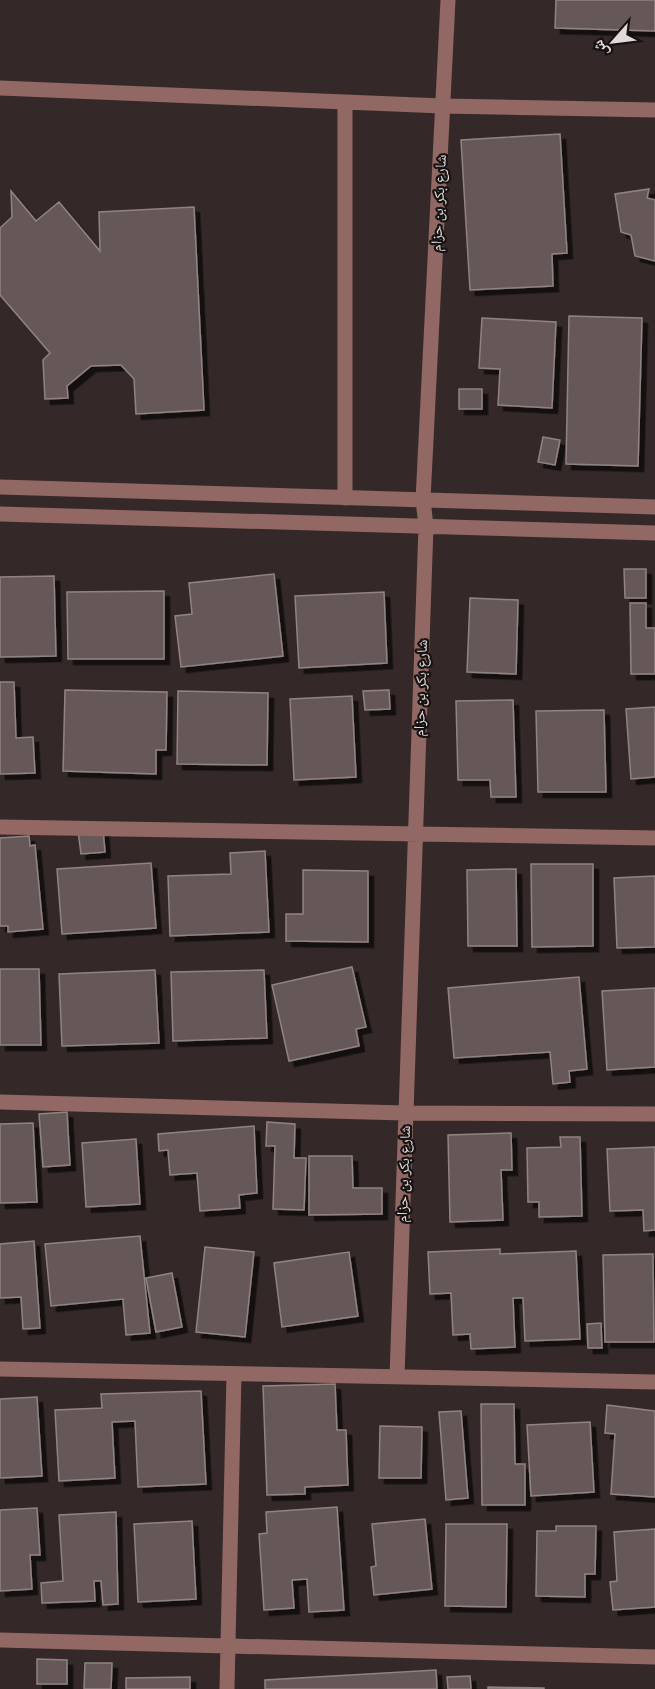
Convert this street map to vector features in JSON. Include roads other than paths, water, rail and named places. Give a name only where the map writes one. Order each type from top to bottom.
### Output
[{"type":"street","name":"شارع بكر بن حزام","points":[[397,1377],[426,526],[423,500],[448,0]]},
{"type":"street","points":[[0,88],[442,106],[655,110]]},
{"type":"street","points":[[345,102],[345,498]]},
{"type":"street","points":[[0,487],[655,507]]},
{"type":"street","points":[[0,514],[655,532]]},
{"type":"street","points":[[0,827],[655,838]]},
{"type":"street","points":[[0,1102],[405,1113],[655,1114]]},
{"type":"street","points":[[0,1369],[655,1382]]},
{"type":"street","points":[[227,1689],[234,1374]]},
{"type":"street","points":[[0,1640],[655,1657]]}]
